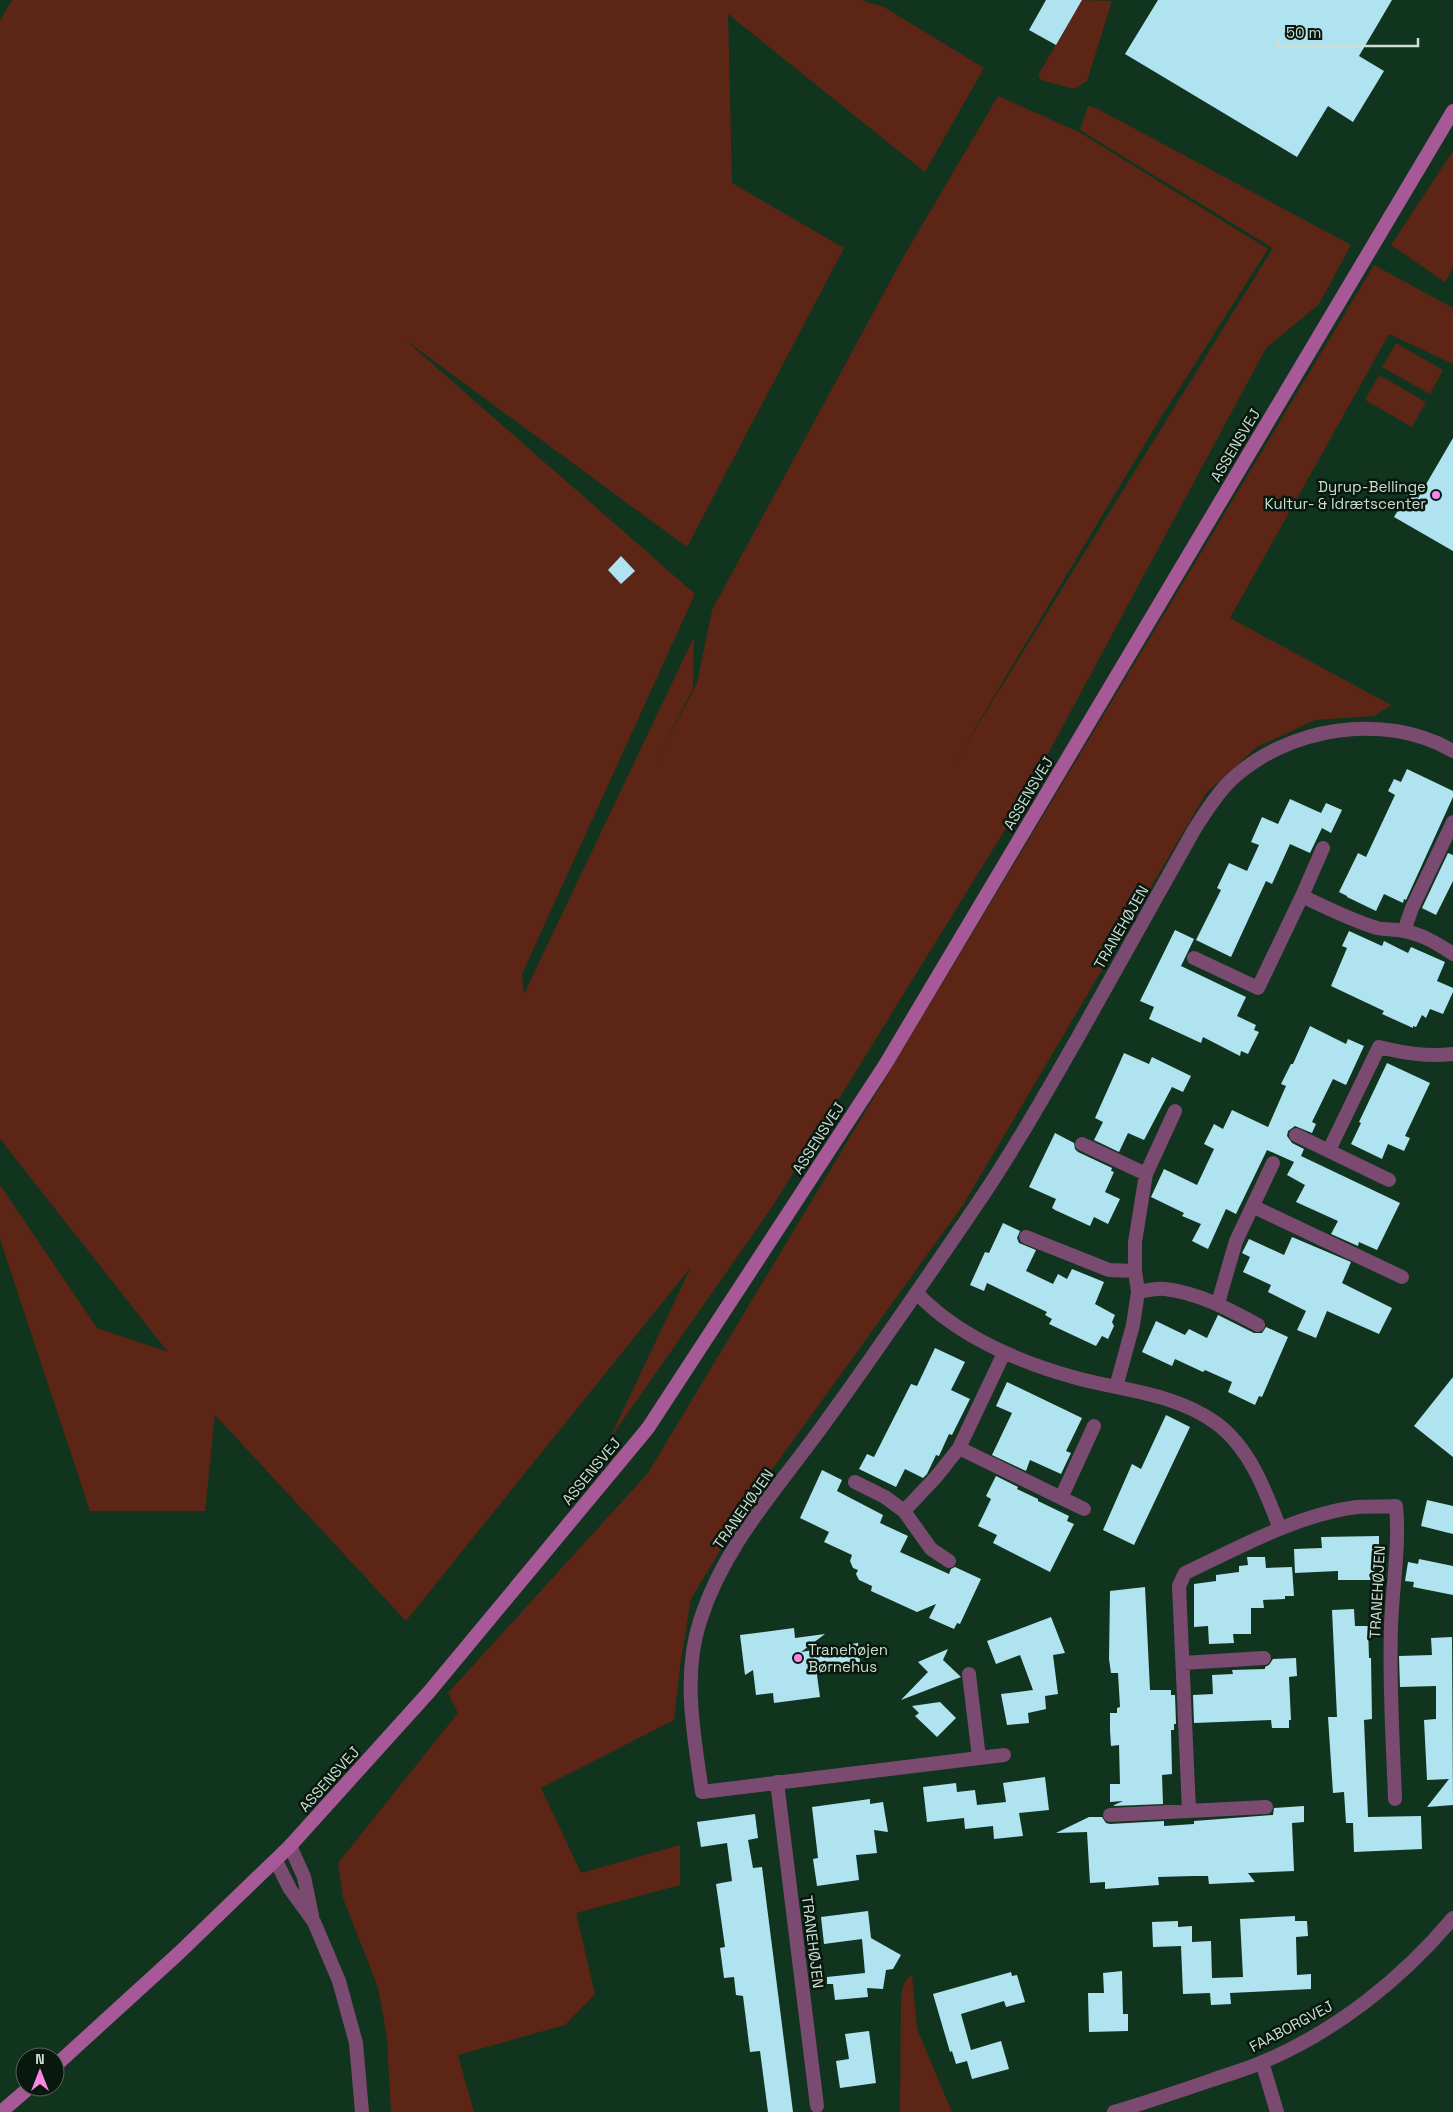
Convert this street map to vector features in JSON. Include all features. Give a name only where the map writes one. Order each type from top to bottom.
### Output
[{"type":"main road","name":"ASSENSVEJ","points":[[65,2057],[179,1953],[290,1846],[429,1692],[648,1428],[885,1065],[1453,111]]},
{"type":"main road","points":[[1,2112],[18,2097]]},
{"type":"street","name":"TRANEHØJEN","points":[[1004,1755],[702,1792],[692,1719],[693,1654],[699,1624],[716,1577],[749,1523],[825,1423],[976,1206],[1034,1114],[1194,830],[1225,786],[1257,760],[1285,746],[1314,735],[1348,728],[1380,729],[1419,737],[1453,751]]},
{"type":"street","points":[[1404,931],[1412,908],[1453,822]]},
{"type":"street","points":[[1194,958],[1258,988],[1323,848]]},
{"type":"street","points":[[1302,896],[1355,921],[1382,929],[1404,931],[1425,938],[1453,954]]},
{"type":"street","points":[[1329,1150],[1379,1047],[1412,1055],[1438,1057],[1453,1054]]},
{"type":"street","points":[[1116,1387],[1133,1325],[1138,1292],[1135,1270],[1137,1219],[1146,1174],[1175,1111]]},
{"type":"street","points":[[1296,1135],[1389,1180]]},
{"type":"street","points":[[1082,1144],[1146,1174]]},
{"type":"street","points":[[1218,1303],[1236,1241],[1254,1207],[1273,1163]]},
{"type":"street","points":[[1254,1207],[1402,1277]]},
{"type":"street","points":[[1026,1237],[1109,1270],[1135,1270]]},
{"type":"street","points":[[1138,1292],[1164,1289],[1218,1303],[1258,1325]]},
{"type":"street","points":[[916,1293],[944,1318],[1004,1353],[1080,1379],[1162,1396],[1191,1408],[1217,1424],[1237,1443],[1254,1468],[1280,1529]]},
{"type":"street","points":[[904,1511],[936,1477],[959,1448],[1004,1353]]},
{"type":"street","points":[[1061,1498],[1094,1426]]},
{"type":"street","points":[[959,1448],[1084,1509]]},
{"type":"street","points":[[855,1482],[885,1497],[904,1511],[930,1549],[949,1561]]},
{"type":"street","name":"TRANEHØJEN","points":[[1189,1811],[1178,1586],[1185,1573],[1280,1529],[1318,1515],[1358,1507],[1396,1506],[1396,1550],[1391,1600],[1390,1652],[1395,1799]]},
{"type":"street","points":[[1183,1663],[1264,1658]]},
{"type":"street","points":[[969,1674],[979,1758]]},
{"type":"street","name":"TRANEHØJEN","points":[[777,1782],[817,2106]]},
{"type":"street","points":[[1110,1815],[1266,1807]]},
{"type":"street","points":[[290,1846],[304,1877],[314,1922]]},
{"type":"street","points":[[276,1861],[290,1889],[314,1922],[328,1953],[349,2010],[360,2073],[362,2112]]},
{"type":"street","name":"FAABORGVEJ","points":[[1114,2112],[1262,2062],[1298,2045],[1375,1995],[1438,1936],[1453,1918]]},
{"type":"street","points":[[1262,2062],[1276,2112]]},
{"type":"shaded area","points":[[12,0],[861,0],[884,7],[984,68],[925,172],[728,14],[732,183],[844,248],[687,547],[404,339],[695,594],[522,974],[524,994],[694,637],[693,688],[655,763],[697,683],[712,610],[904,256],[998,96],[1079,132],[1268,249],[1158,422],[953,765],[1273,248],[1080,130],[1088,106],[1096,108],[1351,245],[1319,304],[1266,348],[1021,804],[772,1207],[609,1440],[691,1267],[406,1621],[215,1415],[205,1511],[90,1511],[0,1239],[0,1185],[97,1328],[168,1352],[0,1139],[0,21]]},
{"type":"shaded area","points":[[1082,0],[1112,1],[1087,81],[1074,89],[1041,80],[1038,75]]},
{"type":"shaded area","points":[[1453,151],[1453,268],[1445,282],[1391,245]]},
{"type":"shaded area","points":[[1374,265],[1453,308],[1453,364],[1389,334],[1230,618],[1391,705],[1374,716],[1315,720],[1257,747],[1207,792],[963,1205],[750,1500],[691,1599],[674,1720],[541,1788],[581,1873],[680,1845],[680,1885],[576,1913],[595,1994],[565,2025],[458,2055],[474,2112],[391,2112],[387,2038],[378,1987],[343,1898],[338,1863],[458,1713],[448,1693],[648,1473]]},
{"type":"shaded area","points":[[1396,343],[1443,370],[1430,394],[1382,367]]},
{"type":"shaded area","points":[[1379,375],[1426,402],[1412,427],[1365,400]]},
{"type":"shaded area","points":[[912,1975],[917,2029],[952,2112],[900,2112],[901,1996],[904,1984]]},
{"type":"building","points":[[1046,0],[1082,0],[1056,45],[1029,30]]},
{"type":"building","points":[[1158,0],[1392,0],[1359,56],[1384,71],[1353,122],[1328,106],[1297,157],[1125,54]]},
{"type":"building","name":"Dyrup-Bellinge Kultur- & Idrætscenter","points":[[1453,438],[1453,551],[1394,517],[1409,492],[1418,498]]},
{"type":"building","points":[[621,556],[635,571],[621,584],[608,570]]},
{"type":"building","points":[[1407,769],[1453,791],[1453,797],[1406,900],[1404,899],[1403,903],[1384,894],[1376,911],[1339,892],[1358,853],[1366,857],[1395,795],[1388,791],[1394,779],[1401,782]]},
{"type":"building","points":[[1290,799],[1321,813],[1326,803],[1342,810],[1331,833],[1322,828],[1310,853],[1290,844],[1272,884],[1266,881],[1231,957],[1196,940],[1221,890],[1217,888],[1229,863],[1247,871],[1259,845],[1251,842],[1262,817],[1278,824]]},
{"type":"building","points":[[1448,853],[1453,855],[1453,881],[1436,915],[1422,908]]},
{"type":"building","points":[[1175,930],[1194,939],[1181,966],[1246,997],[1237,1016],[1256,1025],[1254,1030],[1259,1032],[1248,1054],[1241,1051],[1240,1056],[1203,1037],[1201,1043],[1149,1019],[1154,1007],[1140,1001]]},
{"type":"building","points":[[1349,931],[1382,946],[1384,941],[1408,953],[1411,947],[1445,962],[1437,981],[1453,988],[1453,992],[1443,1014],[1430,1009],[1426,1018],[1422,1015],[1416,1027],[1413,1026],[1413,1028],[1382,1014],[1384,1011],[1331,986],[1347,948],[1342,946]]},
{"type":"building","points":[[1310,1026],[1346,1044],[1348,1039],[1364,1046],[1346,1085],[1333,1079],[1312,1122],[1316,1124],[1312,1133],[1295,1126],[1288,1131],[1287,1136],[1292,1143],[1304,1149],[1301,1156],[1400,1203],[1377,1250],[1359,1242],[1358,1246],[1331,1234],[1338,1221],[1296,1202],[1305,1185],[1287,1175],[1294,1162],[1267,1150],[1236,1214],[1226,1209],[1208,1249],[1192,1241],[1201,1224],[1182,1216],[1184,1213],[1151,1197],[1164,1169],[1197,1185],[1214,1149],[1204,1144],[1214,1124],[1223,1129],[1232,1110],[1268,1127],[1286,1086],[1281,1084],[1291,1064],[1293,1064]]},
{"type":"building","points":[[1124,1053],[1149,1064],[1152,1057],[1191,1076],[1183,1092],[1172,1087],[1144,1140],[1128,1133],[1119,1152],[1094,1140],[1103,1122],[1095,1118]]},
{"type":"building","points":[[1387,1063],[1430,1083],[1405,1136],[1410,1138],[1404,1151],[1388,1144],[1382,1159],[1351,1144],[1361,1123],[1359,1122]]},
{"type":"building","points":[[1055,1133],[1074,1143],[1075,1149],[1078,1152],[1112,1168],[1111,1171],[1114,1172],[1105,1192],[1120,1199],[1108,1224],[1094,1217],[1090,1226],[1055,1210],[1052,1208],[1056,1199],[1029,1187]]},
{"type":"building","points":[[1003,1223],[1020,1231],[1017,1238],[1019,1243],[1036,1250],[1026,1271],[1053,1284],[1058,1274],[1067,1279],[1072,1269],[1104,1282],[1095,1304],[1115,1315],[1112,1322],[1114,1326],[1108,1339],[1102,1336],[1096,1346],[1049,1324],[1052,1319],[1045,1315],[1047,1312],[987,1283],[984,1291],[970,1285],[985,1252],[989,1253]]},
{"type":"building","points":[[1292,1237],[1351,1262],[1342,1283],[1392,1308],[1379,1334],[1327,1311],[1316,1338],[1297,1330],[1306,1311],[1268,1292],[1271,1285],[1243,1272],[1250,1257],[1242,1253],[1249,1239],[1284,1255]]},
{"type":"building","points":[[1218,1315],[1254,1333],[1262,1333],[1266,1327],[1288,1337],[1262,1397],[1259,1396],[1255,1405],[1228,1392],[1232,1382],[1205,1370],[1203,1372],[1175,1359],[1172,1366],[1142,1352],[1156,1321],[1185,1335],[1189,1329],[1207,1338]]},
{"type":"building","points":[[935,1348],[965,1362],[951,1390],[970,1399],[952,1435],[949,1434],[939,1456],[936,1455],[927,1474],[923,1478],[905,1469],[896,1487],[859,1469],[867,1454],[874,1457],[911,1384],[917,1386]]},
{"type":"building","points":[[1453,1377],[1453,1457],[1414,1426]]},
{"type":"building","points":[[1007,1382],[1082,1418],[1066,1451],[1071,1453],[1061,1474],[1030,1460],[1026,1471],[992,1455],[1012,1413],[996,1406]]},
{"type":"building","points":[[1166,1415],[1190,1427],[1134,1545],[1103,1530],[1132,1464],[1141,1469]]},
{"type":"building","points":[[822,1470],[842,1480],[837,1491],[883,1515],[880,1523],[908,1536],[900,1552],[949,1574],[951,1569],[955,1567],[981,1579],[960,1624],[957,1623],[954,1629],[929,1618],[936,1604],[917,1612],[871,1591],[872,1586],[859,1580],[856,1574],[858,1570],[853,1568],[850,1561],[852,1555],[824,1542],[829,1532],[800,1518]]},
{"type":"building","points":[[996,1476],[1018,1487],[1017,1489],[1038,1499],[1038,1501],[1069,1516],[1067,1521],[1074,1524],[1050,1572],[993,1543],[997,1535],[978,1526],[991,1499],[986,1496]]},
{"type":"building","points":[[1427,1500],[1453,1506],[1453,1534],[1421,1526]]},
{"type":"building","points":[[1379,1536],[1379,1557],[1374,1558],[1375,1580],[1338,1580],[1338,1571],[1295,1573],[1294,1549],[1322,1548],[1321,1537]]},
{"type":"building","points":[[1247,1557],[1265,1557],[1266,1568],[1292,1567],[1294,1596],[1285,1596],[1285,1599],[1263,1600],[1264,1608],[1251,1608],[1251,1634],[1233,1634],[1234,1643],[1209,1644],[1208,1626],[1194,1627],[1194,1584],[1216,1581],[1216,1575],[1239,1572],[1239,1566],[1248,1565]]},
{"type":"building","points":[[1419,1559],[1453,1566],[1453,1595],[1413,1587],[1414,1582],[1405,1581],[1408,1562],[1418,1564]]},
{"type":"building","points":[[1145,1587],[1150,1690],[1171,1690],[1171,1695],[1175,1695],[1176,1724],[1174,1724],[1174,1730],[1171,1730],[1172,1774],[1162,1775],[1163,1804],[1112,1806],[1123,1801],[1110,1802],[1110,1784],[1120,1784],[1119,1745],[1111,1746],[1110,1713],[1117,1713],[1117,1708],[1120,1707],[1118,1673],[1111,1673],[1109,1659],[1110,1591]]},
{"type":"building","points":[[1354,1609],[1355,1626],[1368,1626],[1369,1658],[1371,1658],[1372,1719],[1364,1720],[1368,1817],[1421,1816],[1422,1849],[1354,1852],[1353,1823],[1346,1823],[1344,1792],[1333,1793],[1328,1717],[1337,1717],[1332,1610]]},
{"type":"building","points":[[1051,1617],[1065,1653],[1053,1655],[1058,1694],[1045,1696],[1046,1709],[1028,1713],[1029,1723],[1007,1725],[1001,1694],[1033,1690],[1020,1655],[996,1664],[987,1641]]},
{"type":"building","points":[[794,1628],[795,1638],[825,1634],[801,1652],[858,1643],[860,1662],[816,1668],[820,1697],[774,1703],[773,1693],[756,1695],[753,1670],[745,1675],[740,1635]]},
{"type":"building","points":[[1452,1637],[1453,1805],[1427,1807],[1449,1779],[1427,1780],[1424,1720],[1436,1719],[1436,1686],[1400,1687],[1399,1656],[1432,1655],[1431,1638]]},
{"type":"building","points":[[948,1649],[943,1660],[961,1677],[901,1700],[928,1672],[918,1662]]},
{"type":"building","points":[[1296,1658],[1297,1676],[1289,1677],[1291,1720],[1289,1720],[1289,1728],[1272,1728],[1271,1720],[1194,1723],[1193,1695],[1213,1694],[1212,1675],[1233,1674],[1232,1670],[1265,1669],[1273,1659]]},
{"type":"building","points":[[940,1702],[956,1718],[937,1737],[915,1716],[919,1713],[912,1706]]},
{"type":"building","points":[[1045,1777],[1049,1810],[1019,1813],[1023,1836],[994,1839],[993,1826],[965,1829],[964,1818],[927,1822],[923,1787],[956,1783],[957,1792],[975,1790],[977,1805],[1006,1802],[1003,1783]]},
{"type":"building","points":[[870,1799],[870,1804],[883,1802],[888,1832],[874,1830],[877,1853],[856,1855],[859,1880],[817,1886],[813,1859],[818,1858],[812,1807]]},
{"type":"building","points":[[1304,1806],[1304,1822],[1292,1823],[1294,1871],[1248,1873],[1255,1882],[1209,1884],[1208,1876],[1158,1877],[1159,1885],[1105,1889],[1105,1882],[1090,1883],[1087,1832],[1056,1833],[1089,1817],[1102,1817],[1106,1823],[1110,1824],[1164,1821],[1164,1826],[1194,1824],[1194,1821],[1273,1815],[1274,1808]]},
{"type":"building","points":[[755,1814],[758,1838],[748,1840],[753,1868],[762,1867],[793,2112],[768,2112],[760,2051],[750,2052],[743,1996],[736,1995],[734,1977],[724,1978],[720,1948],[725,1947],[716,1884],[732,1881],[727,1843],[701,1847],[697,1822]]},
{"type":"building","points":[[868,1911],[871,1938],[901,1955],[893,1969],[886,1970],[883,1989],[867,1988],[868,1997],[835,2000],[833,1984],[827,1984],[827,1977],[865,1973],[862,1939],[824,1944],[821,1917]]},
{"type":"building","points":[[1295,1916],[1295,1921],[1307,1921],[1308,1936],[1296,1937],[1297,1975],[1311,1974],[1311,1989],[1230,1993],[1231,2004],[1211,2005],[1210,1993],[1183,1994],[1181,1946],[1153,1947],[1152,1922],[1178,1921],[1178,1927],[1192,1926],[1192,1942],[1211,1941],[1212,1978],[1243,1977],[1240,1919]]},
{"type":"building","points":[[1122,1971],[1123,2014],[1128,2014],[1128,2031],[1089,2032],[1088,1993],[1104,1993],[1103,1973]]},
{"type":"building","points":[[1011,1972],[1012,1976],[1017,1975],[1025,2002],[1006,2007],[1004,2001],[961,2014],[971,2050],[1001,2041],[1009,2069],[972,2079],[967,2061],[956,2064],[952,2051],[950,2052],[933,1994]]},
{"type":"building","points":[[869,2031],[876,2083],[840,2088],[836,2061],[849,2059],[845,2034]]},
{"type":"place","name":"Dyrup-Bellinge Kultur- & Idrætscenter","points":[[1436,495]]},
{"type":"place","name":"Tranehøjen Børnehus","points":[[798,1658]]}]
